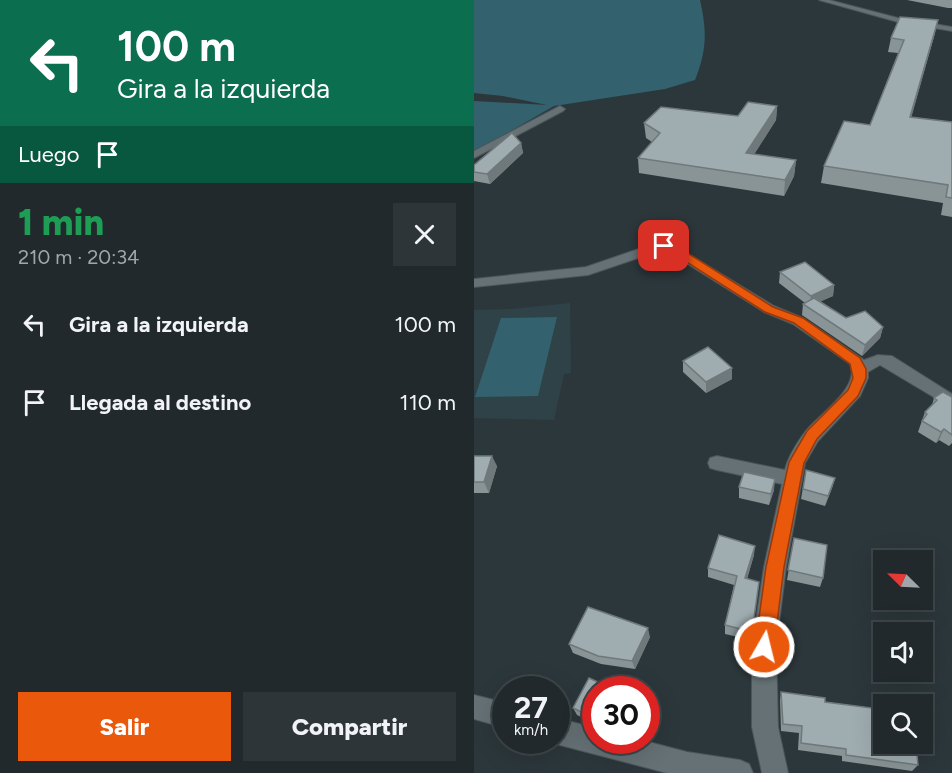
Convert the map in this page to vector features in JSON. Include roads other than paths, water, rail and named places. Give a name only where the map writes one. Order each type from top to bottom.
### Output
[{"type":"street","points":[[822,0],[906,21],[952,28]]},
{"type":"street","points":[[832,0],[862,11],[914,20]]},
{"type":"street","points":[[832,0],[952,28]]},
{"type":"street","points":[[474,155],[560,109]]},
{"type":"street","points":[[474,283],[588,271],[658,247],[670,247],[769,309],[798,321],[855,361],[860,369],[860,378],[854,392],[812,435],[796,462],[792,479],[775,567],[764,647],[765,727],[775,773]]},
{"type":"street","points":[[860,369],[878,360],[886,360],[952,402]]},
{"type":"street","points":[[717,463],[792,479]]},
{"type":"street","points":[[474,707],[492,712]]},
{"type":"street","points":[[570,735],[687,765],[740,773]]}]
